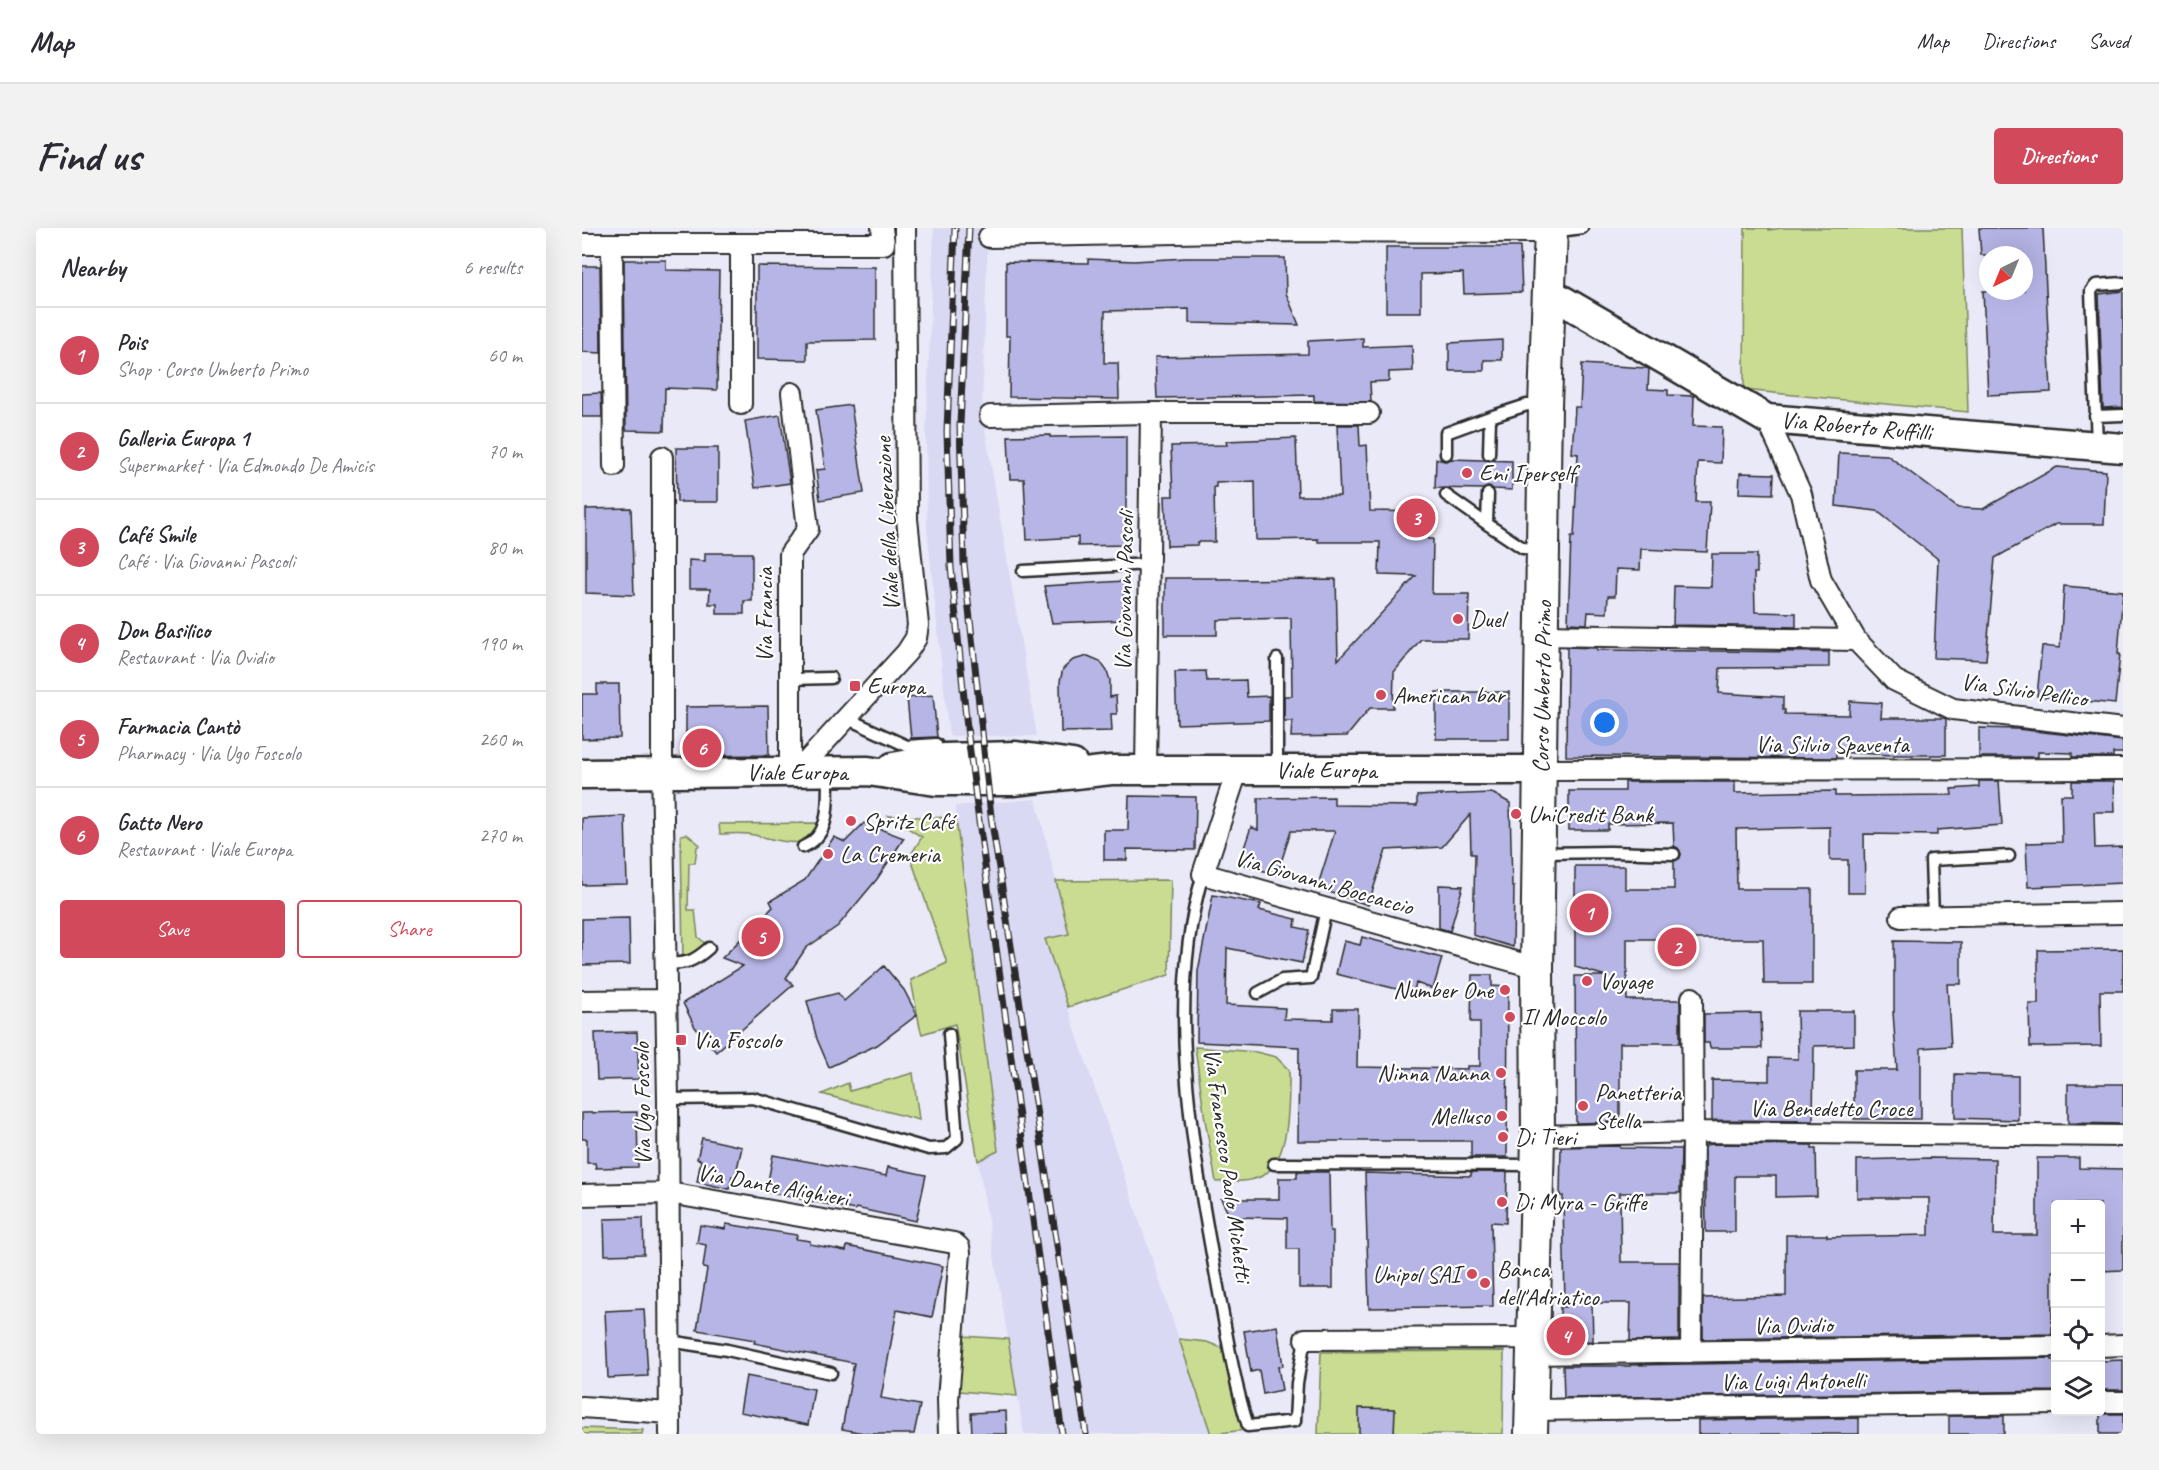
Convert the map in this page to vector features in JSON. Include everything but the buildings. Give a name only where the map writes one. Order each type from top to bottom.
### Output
[{"type":"main road","name":"Corso Umberto Primo","points":[[1532,1422],[1545,406],[1551,230]]},
{"type":"street","name":"Viale della Liberazione","points":[[794,772],[907,652],[916,638],[918,625],[907,519],[905,228]]},
{"type":"street","points":[[989,237],[1272,229],[1551,230]]},
{"type":"street","points":[[582,244],[884,244],[882,231]]},
{"type":"street","points":[[612,244],[614,466]]},
{"type":"street","points":[[741,245],[741,404]]},
{"type":"street","name":"Via Roberto Ruffilli","points":[[1550,293],[1767,419],[2110,447]]},
{"type":"street","name":"Via Francia","points":[[792,393],[808,529],[790,554],[790,679],[794,772]]},
{"type":"street","name":"Via Giovanni Pascoli","points":[[1146,770],[1151,413]]},
{"type":"street","points":[[990,416],[1369,413]]},
{"type":"street","name":"Via Silvio Pellico","points":[[1767,419],[1801,494],[1821,580],[1856,640],[1894,680],[1953,709],[2123,729]]},
{"type":"street","name":"Via Ugo Foscolo","points":[[662,457],[662,773],[665,1000],[669,1099],[670,1434]]},
{"type":"street","points":[[1543,635],[1856,640]]},
{"type":"street","name":"Viale Europa","points":[[582,774],[868,771],[944,758],[1016,756],[1111,770],[1540,770]]},
{"type":"street","name":"Via Silvio Spaventa","points":[[1540,770],[2123,769]]},
{"type":"street","name":"Via Giovanni Boccaccio","points":[[1237,771],[1203,874],[1537,968]]},
{"type":"street","points":[[1901,917],[2123,912]]},
{"type":"street","points":[[1690,1352],[1692,998]]},
{"type":"street","points":[[582,1001],[665,1000]]},
{"type":"street","name":"Via Benedetto Croce","points":[[1537,1150],[1693,1132],[2123,1136]]},
{"type":"street","name":"Via Dante Alighieri","points":[[582,1195],[669,1193],[954,1243],[960,1253],[948,1399],[950,1434]]},
{"type":"street","points":[[1305,1339],[1532,1346]]},
{"type":"street","points":[[2105,1346],[2123,1345]]},
{"type":"street","name":"Via Ovidio","points":[[1532,1346],[1690,1352],[2051,1346]]},
{"type":"street","points":[[2105,1402],[2123,1402]]},
{"type":"street","name":"Via Luigi Antonelli","points":[[1532,1422],[2051,1403]]},
{"type":"street","points":[[582,1407],[670,1413]]},
{"type":"lane","points":[[1551,230],[1582,228]]},
{"type":"lane","points":[[2110,447],[2095,416],[2091,291],[2096,285],[2123,283]]},
{"type":"lane","points":[[1446,454],[1446,433],[1527,405],[1545,406]]},
{"type":"lane","points":[[2095,416],[2123,415]]},
{"type":"lane","points":[[1489,454],[1490,417]]},
{"type":"lane","points":[[1487,524],[1488,494]]},
{"type":"lane","points":[[1446,495],[1523,548],[1544,550]]},
{"type":"lane","points":[[1023,571],[1149,564]]},
{"type":"lane","points":[[1277,659],[1277,771]]},
{"type":"lane","points":[[790,679],[831,678]]},
{"type":"lane","points":[[846,718],[907,746],[936,744]]},
{"type":"lane","points":[[803,848],[817,840],[825,822],[828,771]]},
{"type":"lane","points":[[1539,853],[1674,854]]},
{"type":"lane","points":[[1933,916],[1931,860],[2009,856]]},
{"type":"lane","name":"Via Francesco Paolo Michetti","points":[[1203,874],[1197,894],[1185,978],[1187,1088],[1202,1199],[1232,1369],[1248,1426],[1273,1429]]},
{"type":"lane","points":[[1258,993],[1282,980],[1311,978],[1326,909]]},
{"type":"lane","points":[[665,964],[686,963],[694,960],[709,948]]},
{"type":"lane","points":[[669,1099],[753,1098],[929,1149],[946,1148],[957,1139],[949,1034]]},
{"type":"lane","points":[[1274,1164],[1537,1150]]},
{"type":"lane","points":[[1273,1429],[1295,1421],[1297,1383],[1305,1339]]},
{"type":"lane","points":[[669,1341],[727,1350],[831,1372]]},
{"type":"shaded area","points":[[934,228],[988,228],[982,411],[1037,736],[949,736],[927,529],[926,434]]},
{"type":"shaded area","points":[[1036,799],[1069,934],[1045,940],[1211,1434],[1024,1434],[978,1161],[998,1151],[955,806]]},
{"type":"green space","points":[[1745,228],[1769,228],[1769,230],[1782,228],[1962,228],[1968,412],[1744,390]]},
{"type":"green space","points":[[889,816],[956,818],[998,1151],[978,1161],[955,1024],[922,1034],[911,980],[947,963],[910,856],[922,837]]},
{"type":"green space","points":[[817,823],[814,834],[808,840],[800,842],[778,841],[748,834],[720,834],[719,824]]},
{"type":"green space","points":[[687,834],[700,845],[697,847],[695,863],[689,863],[688,910],[695,910],[698,937],[706,944],[698,952],[683,960],[681,835]]},
{"type":"green space","points":[[1171,880],[1169,975],[1068,1007],[1045,939],[1069,934],[1056,881]]},
{"type":"green space","points":[[1195,1047],[1256,1052],[1276,1057],[1289,1070],[1288,1112],[1283,1144],[1271,1168],[1262,1176],[1245,1181],[1216,1182]]},
{"type":"green space","points":[[913,1073],[919,1120],[822,1094],[848,1083],[850,1091]]},
{"type":"green space","points":[[962,1336],[1008,1339],[1017,1396],[959,1391]]},
{"type":"green space","points":[[1179,1339],[1207,1342],[1227,1350],[1232,1389],[1245,1430],[1211,1434]]},
{"type":"green space","points":[[1504,1351],[1503,1434],[1318,1434],[1321,1352]]},
{"type":"green space","points":[[582,1428],[643,1430],[642,1434],[582,1434]]},
{"type":"railway","points":[[955,228],[947,431],[951,567],[978,814],[1062,1434]]},
{"type":"railway","points":[[969,228],[960,425],[964,563],[991,816],[1086,1434]]},
{"type":"place","name":"Eni Iperself","points":[[1467,473]]},
{"type":"place","name":"Café Smile","points":[[1416,518]]},
{"type":"place","name":"Duel","points":[[1458,619]]},
{"type":"place","name":"Europa","points":[[855,686]]},
{"type":"place","name":"American bar","points":[[1381,695]]},
{"type":"place","name":"Gatto Nero","points":[[702,748]]},
{"type":"place","name":"UniCredit Bank","points":[[1516,814]]},
{"type":"place","name":"Spritz Café","points":[[851,821]]},
{"type":"place","name":"La Cremeria","points":[[828,854]]},
{"type":"place","name":"Pois","points":[[1589,913]]},
{"type":"place","name":"Farmacia Cantò","points":[[761,937]]},
{"type":"place","name":"Galleria Europa 1","points":[[1677,947]]},
{"type":"place","name":"Voyage","points":[[1587,981]]},
{"type":"place","name":"Number One","points":[[1505,990]]},
{"type":"place","name":"Il Moccolo","points":[[1510,1017]]},
{"type":"place","name":"Via Foscolo","points":[[681,1040]]},
{"type":"place","name":"Ninna Nanna","points":[[1501,1073]]},
{"type":"place","name":"Panetteria Stella","points":[[1583,1106]]},
{"type":"place","name":"Melluso","points":[[1502,1116]]},
{"type":"place","name":"Di Tieri","points":[[1503,1137]]},
{"type":"place","name":"Di Myra - Griffe","points":[[1502,1202]]},
{"type":"place","name":"Unipol SAI","points":[[1472,1274]]},
{"type":"place","name":"Banca dell'Adriatico","points":[[1485,1283]]},
{"type":"place","name":"Don Basilico","points":[[1566,1336]]}]
